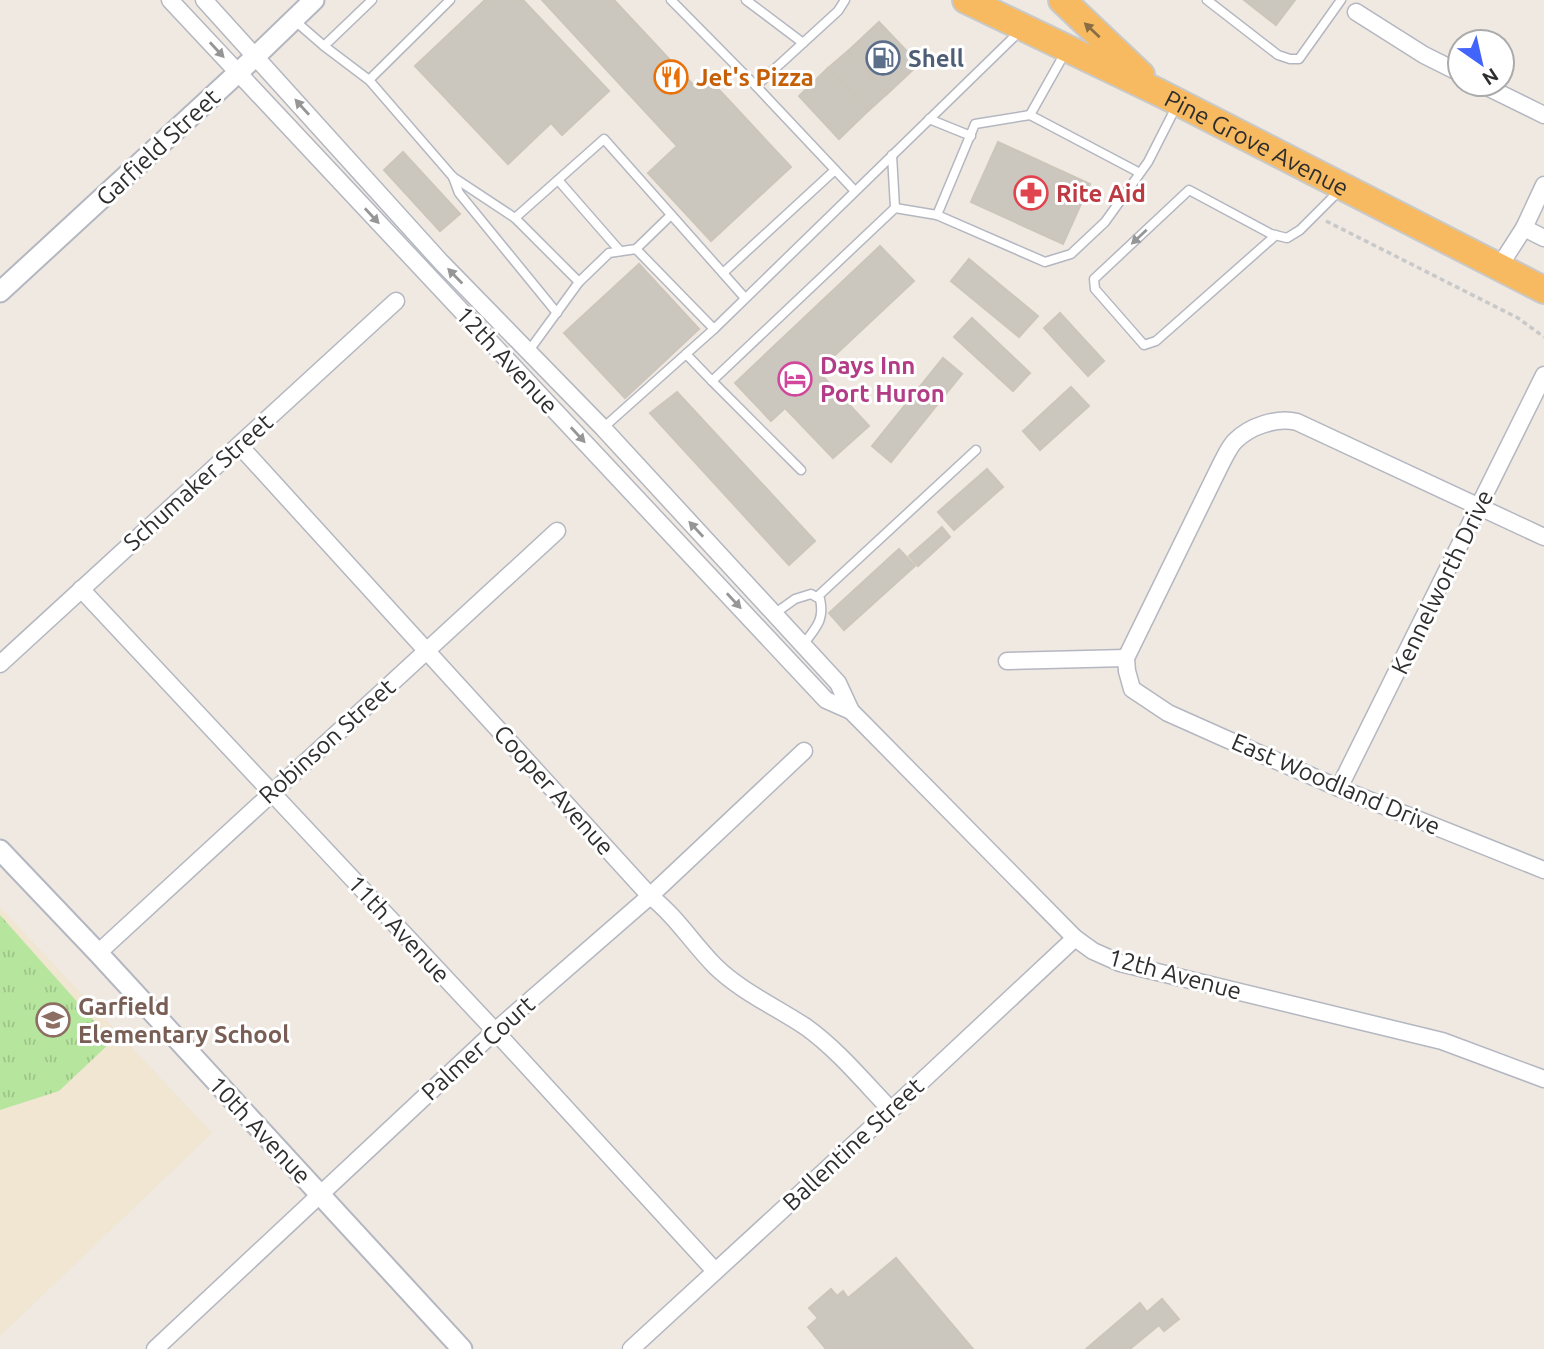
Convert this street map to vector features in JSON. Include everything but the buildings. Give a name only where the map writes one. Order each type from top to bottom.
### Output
[{"type":"highway","name":"Pine Grove Avenue","points":[[966,0],[1169,97],[1544,290]]},
{"type":"highway","points":[[1062,0],[1169,97]]},
{"type":"street","name":"12th Avenue","points":[[170,0],[826,700],[851,711]]},
{"type":"street","name":"12th Avenue","points":[[204,0],[441,262],[603,428],[838,683],[851,711],[1075,938],[1093,951],[1120,963],[1443,1041],[1544,1079]]},
{"type":"street","name":"Garfield Street","points":[[0,292],[314,0]]},
{"type":"street","points":[[1356,12],[1446,66]]},
{"type":"street","points":[[1509,98],[1544,116]]},
{"type":"street","points":[[1499,267],[1524,228],[1544,185]]},
{"type":"street","points":[[1524,228],[1544,238]]},
{"type":"street","name":"Schumaker Street","points":[[0,664],[396,301]]},
{"type":"street","name":"Kennelworth Drive","points":[[1339,788],[1544,375]]},
{"type":"street","points":[[1007,661],[1126,658],[1234,442],[1255,428],[1280,420],[1297,422],[1544,537]]},
{"type":"street","name":"Cooper Avenue","points":[[239,445],[716,967],[828,1045],[891,1110]]},
{"type":"street","name":"Robinson Street","points":[[98,953],[556,531]]},
{"type":"street","name":"11th Avenue","points":[[81,589],[495,1031],[715,1271]]},
{"type":"street","name":"East Woodland Drive","points":[[1126,658],[1132,689],[1168,713],[1339,788],[1544,870]]},
{"type":"street","name":"Palmer Court","points":[[155,1349],[495,1031],[650,896],[804,751]]},
{"type":"street","name":"10th Avenue","points":[[0,850],[462,1349]]},
{"type":"street","name":"Ballentine Street","points":[[631,1349],[1075,938]]},
{"type":"lane","points":[[324,46],[372,0]]},
{"type":"lane","points":[[369,80],[450,0]]},
{"type":"lane","points":[[671,0],[855,191]]},
{"type":"lane","points":[[746,0],[803,43]]},
{"type":"lane","points":[[756,86],[838,11],[845,0]]},
{"type":"lane","points":[[1207,0],[1278,55],[1299,59],[1341,0]]},
{"type":"lane","points":[[294,20],[369,80],[453,177],[515,218],[579,282]]},
{"type":"lane","points":[[603,428],[714,329],[1023,27]]},
{"type":"lane","points":[[1030,115],[1067,49]]},
{"type":"lane","points":[[895,208],[937,215],[1045,262],[1071,254],[1105,222],[1148,162],[1169,97]]},
{"type":"lane","points":[[937,215],[975,124],[1030,115],[1140,173]]},
{"type":"lane","points":[[929,119],[971,136]]},
{"type":"lane","points":[[515,218],[604,139],[745,298]]},
{"type":"lane","points":[[712,381],[895,208],[892,155]]},
{"type":"lane","points":[[723,273],[835,170]]},
{"type":"lane","points":[[453,177],[459,193],[557,313]]},
{"type":"lane","points":[[558,180],[620,251]]},
{"type":"lane","points":[[1276,235],[1156,341],[1144,345],[1095,289],[1094,279],[1189,190],[1276,235],[1287,238],[1300,230],[1343,187]]},
{"type":"lane","points":[[528,352],[579,282],[609,253],[636,249],[671,215]]},
{"type":"lane","points":[[636,249],[714,329]]},
{"type":"lane","points":[[686,354],[801,470]]},
{"type":"lane","points":[[817,597],[976,450]]},
{"type":"lane","points":[[774,614],[795,598],[811,594],[820,599],[823,611],[818,624],[803,645]]},
{"type":"path","points":[[1315,216],[1518,318],[1544,337]]},
{"type":"shaded area","name":"Garfield Elementary School","points":[[0,907],[212,1133],[0,1336]]},
{"type":"green space","points":[[0,915],[112,1041],[59,1091],[0,1110]]},
{"type":"place","name":"Shell","points":[[883,58]]},
{"type":"place","name":"Jet's Pizza","points":[[671,77]]},
{"type":"place","name":"Rite Aid","points":[[1031,193]]},
{"type":"place","name":"Days Inn Port Huron","points":[[795,379]]},
{"type":"place","name":"Garfield Elementary School","points":[[53,1020]]}]
